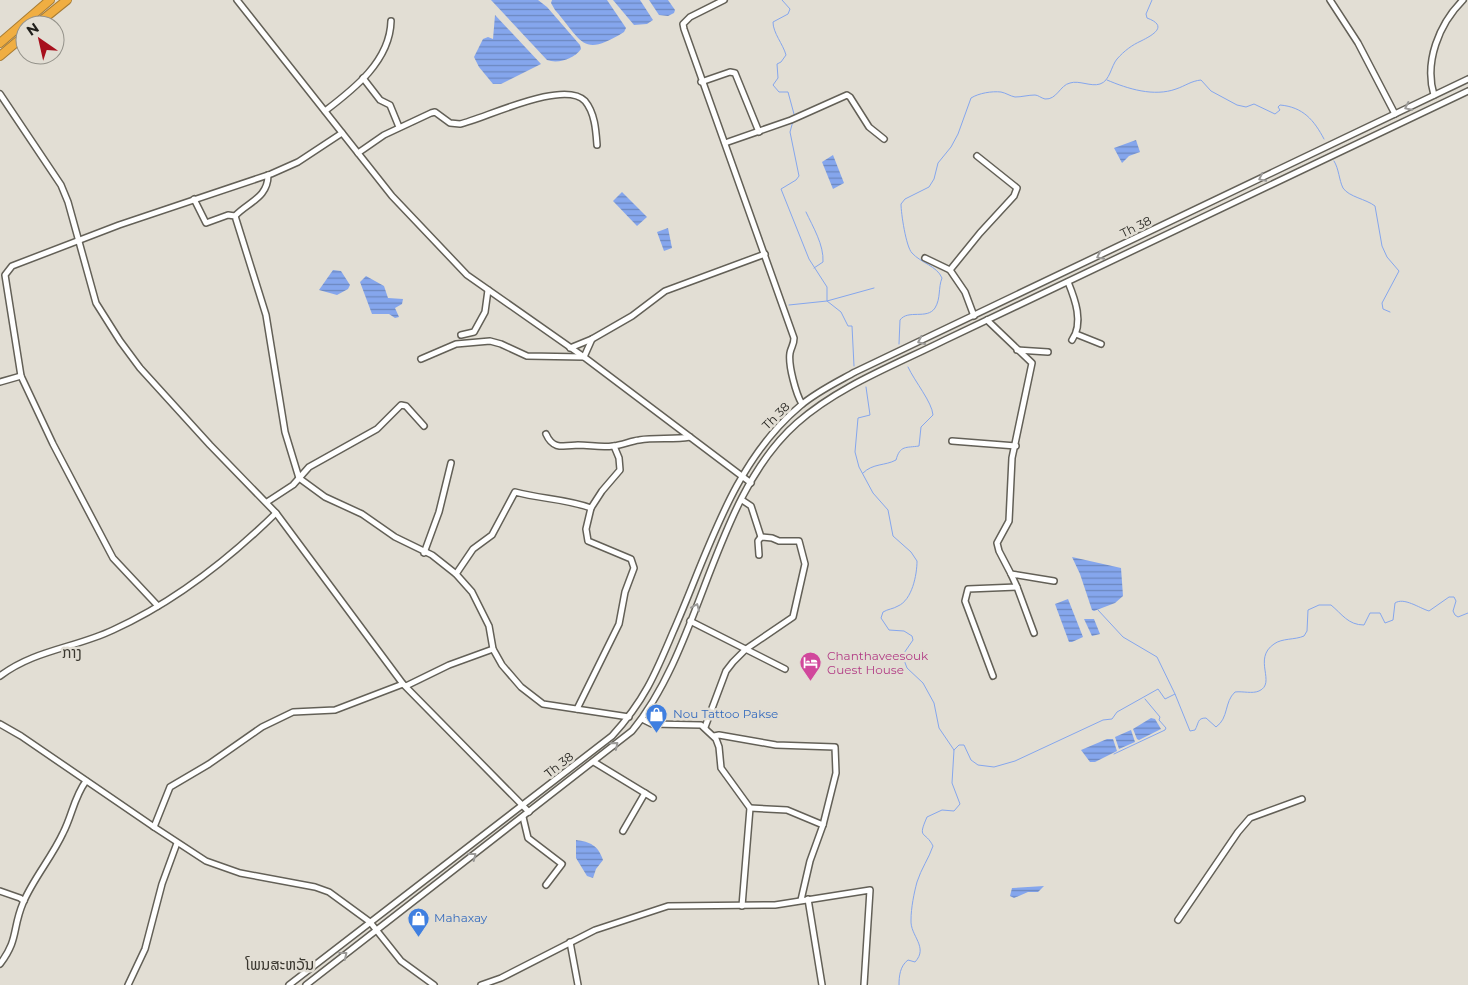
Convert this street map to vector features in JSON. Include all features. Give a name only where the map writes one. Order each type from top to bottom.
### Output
[{"type":"highway","points":[[48,15],[67,0]]},
{"type":"highway","points":[[0,43],[49,1],[54,10]]},
{"type":"highway","points":[[0,56],[15,43]]},
{"type":"street","points":[[237,0],[392,196],[467,275],[584,357],[751,483]]},
{"type":"street","points":[[724,0],[690,17],[683,24],[701,82],[725,143],[794,338],[794,344],[790,353],[802,404]]},
{"type":"street","points":[[1330,0],[1364,55],[1395,114]]},
{"type":"street","points":[[1434,95],[1430,70],[1433,53],[1448,16],[1463,0]]},
{"type":"street","points":[[326,112],[375,66],[389,36],[391,21]]},
{"type":"street","points":[[701,82],[730,72],[735,73],[758,132]]},
{"type":"street","points":[[363,78],[380,100],[390,105],[399,127]]},
{"type":"street","name":"Th 38","points":[[289,985],[612,736],[630,717],[646,694],[741,476],[772,432],[802,404],[855,372],[1468,79]]},
{"type":"street","name":"Th 38","points":[[306,985],[632,731],[655,699],[751,483],[779,441],[810,412],[844,390],[945,340],[1468,91]]},
{"type":"street","points":[[0,94],[61,185],[68,202],[99,310],[120,341],[140,368],[192,425],[267,502],[404,685],[530,812]]},
{"type":"street","points":[[358,153],[399,127],[434,112],[450,123],[460,124],[544,96],[570,94],[584,101],[590,109],[595,127],[597,146]]},
{"type":"street","points":[[725,143],[758,132],[847,95],[869,127],[884,139]]},
{"type":"street","points":[[158,606],[113,558],[53,444],[21,376],[2,276],[12,266],[78,240],[268,175],[298,162],[342,133]]},
{"type":"street","points":[[950,270],[980,233],[1014,196],[1017,188],[977,156]]},
{"type":"street","points":[[194,199],[206,223],[228,215],[235,216],[260,196],[268,183],[268,175]]},
{"type":"street","points":[[1240,188],[1244,197]]},
{"type":"street","points":[[235,216],[235,222],[266,315],[285,432],[299,478],[325,498],[362,514],[395,537],[424,553],[432,555],[456,574],[472,592],[488,626],[493,649],[510,675],[521,687],[543,704],[630,717]]},
{"type":"street","points":[[570,348],[592,339],[632,316],[665,291],[765,254]]},
{"type":"street","points":[[925,258],[950,270],[965,292],[974,316]]},
{"type":"street","points":[[1068,282],[1078,316],[1076,334],[1072,340]]},
{"type":"street","points":[[462,335],[474,332],[485,312],[488,290]]},
{"type":"street","points":[[988,320],[1032,364],[1012,464],[1013,481],[1009,521],[997,542],[999,551],[1017,587],[1034,633]]},
{"type":"street","points":[[942,331],[945,340]]},
{"type":"street","points":[[1076,334],[1101,344]]},
{"type":"street","points":[[584,357],[592,339]]},
{"type":"street","points":[[421,359],[456,344],[490,341],[527,356],[584,357]]},
{"type":"street","points":[[1017,350],[1048,352]]},
{"type":"street","points":[[0,382],[21,376]]},
{"type":"street","points":[[267,502],[293,485],[308,467],[377,428],[401,405],[406,406],[424,426]]},
{"type":"street","points":[[546,434],[549,442],[557,447],[614,446],[640,440],[670,440],[690,437]]},
{"type":"street","points":[[952,441],[1016,446]]},
{"type":"street","points":[[577,709],[619,624],[625,592],[634,568],[631,560],[588,541],[586,529],[592,508],[602,491],[620,470],[619,458],[614,446]]},
{"type":"street","points":[[424,553],[439,512],[451,463]]},
{"type":"street","points":[[456,574],[473,549],[492,535],[515,492],[562,502],[572,500],[592,508]]},
{"type":"street","points":[[742,500],[751,506],[761,537],[758,541],[758,555]]},
{"type":"street","points":[[0,676],[43,653],[112,631],[158,606],[216,568],[276,513]]},
{"type":"street","points":[[705,727],[726,671],[746,649],[793,618],[805,564],[799,541],[780,542],[772,538],[761,537]]},
{"type":"street","points":[[1011,574],[1054,582]]},
{"type":"street","points":[[993,676],[966,601],[966,592],[968,589],[1017,587]]},
{"type":"street","points":[[690,621],[785,669]]},
{"type":"street","points":[[154,827],[170,786],[206,766],[262,727],[293,712],[335,710],[404,685],[449,665],[493,649]]},
{"type":"street","points":[[646,694],[655,699]]},
{"type":"street","points":[[642,719],[652,724],[691,724],[705,727],[714,736],[720,747],[722,768],[750,808],[742,906]]},
{"type":"street","points":[[0,724],[86,780],[177,843],[224,868],[323,890],[370,922],[401,961],[434,985]]},
{"type":"street","points":[[714,736],[719,734],[794,747],[835,747],[836,773],[824,825],[810,861],[801,900]]},
{"type":"street","points":[[594,762],[653,798]]},
{"type":"street","points":[[0,964],[11,950],[15,939],[17,919],[24,901],[64,832],[72,808],[86,780]]},
{"type":"street","points":[[623,831],[645,793]]},
{"type":"street","points":[[1178,920],[1238,832],[1250,818],[1302,799]]},
{"type":"street","points":[[750,808],[787,810],[824,825]]},
{"type":"street","points":[[523,817],[528,838],[562,864],[546,885]]},
{"type":"street","points":[[128,985],[145,949],[162,884],[177,843]]},
{"type":"street","points":[[481,985],[501,978],[570,942],[626,918],[668,906],[775,905],[870,890],[864,985]]},
{"type":"street","points":[[0,891],[24,901]]},
{"type":"street","points":[[808,899],[822,985]]},
{"type":"street","points":[[570,942],[578,985]]},
{"type":"water","points":[[491,0],[538,0],[547,7],[580,45],[581,49],[574,56],[565,60],[547,60]]},
{"type":"water","points":[[552,0],[607,0],[626,28],[624,32],[599,44],[591,45],[584,43],[555,10],[551,3]]},
{"type":"water","points":[[613,0],[640,0],[653,20],[647,24],[634,25]]},
{"type":"water","points":[[649,0],[668,0],[675,10],[674,13],[668,16],[659,15]]},
{"type":"water","points":[[495,15],[541,64],[501,84],[493,84],[479,67],[474,57],[483,39],[488,37],[493,39]]},
{"type":"water","points":[[1136,140],[1140,152],[1129,156],[1122,163],[1114,148]]},
{"type":"water","points":[[833,155],[844,183],[833,189],[822,162]]},
{"type":"water","points":[[622,192],[647,217],[637,226],[613,201]]},
{"type":"water","points":[[668,228],[672,248],[664,251],[657,232]]},
{"type":"water","points":[[333,270],[341,271],[350,285],[348,289],[337,295],[319,290]]},
{"type":"water","points":[[366,276],[384,286],[388,298],[403,299],[402,304],[395,308],[399,317],[395,318],[389,314],[372,314],[360,282]]},
{"type":"water","points":[[1072,557],[1121,568],[1123,596],[1115,603],[1094,611],[1092,610]]},
{"type":"water","points":[[1068,599],[1083,637],[1072,642],[1069,642],[1055,604]]},
{"type":"water","points":[[1084,619],[1094,619],[1100,634],[1092,636]]},
{"type":"water","points":[[1151,718],[1155,719],[1161,729],[1139,740],[1137,739],[1133,729]]},
{"type":"water","points":[[1131,730],[1135,742],[1119,749],[1115,737]]},
{"type":"water","points":[[1107,739],[1113,739],[1117,751],[1095,762],[1090,762],[1081,750]]},
{"type":"water","points":[[576,840],[593,845],[601,855],[603,860],[596,869],[593,878],[587,876],[576,858]]},
{"type":"water","points":[[1044,886],[1038,892],[1028,892],[1014,898],[1010,896],[1012,888]]},
{"type":"waterway","points":[[782,0],[790,9],[788,14],[773,22],[786,55],[777,64],[778,78],[773,85],[779,92],[788,92],[794,114]]},
{"type":"waterway","points":[[899,344],[900,320],[908,315],[932,312],[938,300],[942,278],[936,270],[910,250],[904,230],[901,204],[905,199],[929,187],[934,179],[938,163],[951,147],[958,134],[971,98],[990,92],[1003,92],[1015,97],[1037,95],[1049,99],[1070,83],[1100,84],[1106,80],[1122,53],[1157,30],[1157,24],[1147,18],[1146,14],[1152,0]]},
{"type":"waterway","points":[[1107,80],[1132,89],[1150,92],[1168,91],[1201,80],[1211,91],[1237,105],[1246,107],[1254,104],[1275,114],[1280,110],[1278,107],[1280,105],[1295,108],[1312,120],[1324,139]]},
{"type":"waterway","points":[[793,121],[790,132],[799,176],[781,189],[809,259],[827,287],[827,301],[841,312],[848,326],[852,326],[854,366]]},
{"type":"waterway","points":[[1334,161],[1343,188],[1353,196],[1375,206],[1382,246],[1387,257],[1399,271],[1382,303],[1383,309],[1390,312]]},
{"type":"waterway","points":[[806,212],[822,249],[823,262],[814,268]]},
{"type":"waterway","points":[[789,305],[827,301],[874,288]]},
{"type":"waterway","points":[[863,473],[875,466],[896,460],[899,452],[904,448],[919,446],[921,427],[933,415],[926,398],[908,367]]},
{"type":"waterway","points":[[866,387],[870,415],[858,418],[855,452],[859,467],[873,493],[888,510],[893,536],[911,552],[917,561],[915,580],[907,598],[898,606],[883,612],[881,618],[889,630],[904,631],[912,636],[913,640],[904,653],[904,660],[907,668],[923,683],[934,703],[939,728],[954,750],[952,783],[960,804],[954,811],[942,810],[927,817],[924,824],[922,832],[933,846],[917,882],[911,915],[911,926],[920,946],[920,951],[919,957],[915,962],[908,960],[903,965],[899,985]]},
{"type":"waterway","points":[[954,750],[959,745],[964,745],[971,760],[978,765],[994,767],[1015,761],[1103,720],[1112,719],[1117,712],[1158,689],[1165,699],[1175,694],[1190,731],[1195,730],[1199,721],[1203,718],[1206,718],[1216,727],[1223,719],[1229,700],[1235,692],[1256,692],[1264,687],[1266,682],[1264,663],[1268,650],[1277,642],[1304,636],[1307,631],[1308,610],[1319,605],[1331,605],[1349,621],[1358,625],[1364,625],[1370,613],[1380,613],[1385,623],[1393,620],[1395,603],[1399,601],[1407,602],[1429,611],[1449,597],[1454,597],[1456,601],[1453,611],[1455,615],[1458,617],[1468,613]]},
{"type":"waterway","points":[[1098,610],[1123,637],[1157,657],[1175,694]]},
{"type":"waterway","points":[[1114,754],[1165,730],[1166,728],[1159,720],[1160,717],[1145,699]]},
{"type":"place","name":"Chanthaveesouk Guest House","points":[[811,682]]},
{"type":"place","name":"Nou Tattoo Pakse","points":[[657,733]]},
{"type":"place","name":"Mahaxay","points":[[418,937]]},
{"type":"district","name":"ກາງ","points":[[72,653]]},
{"type":"district","name":"ໂພນສະຫວັນ","points":[[280,965]]}]
